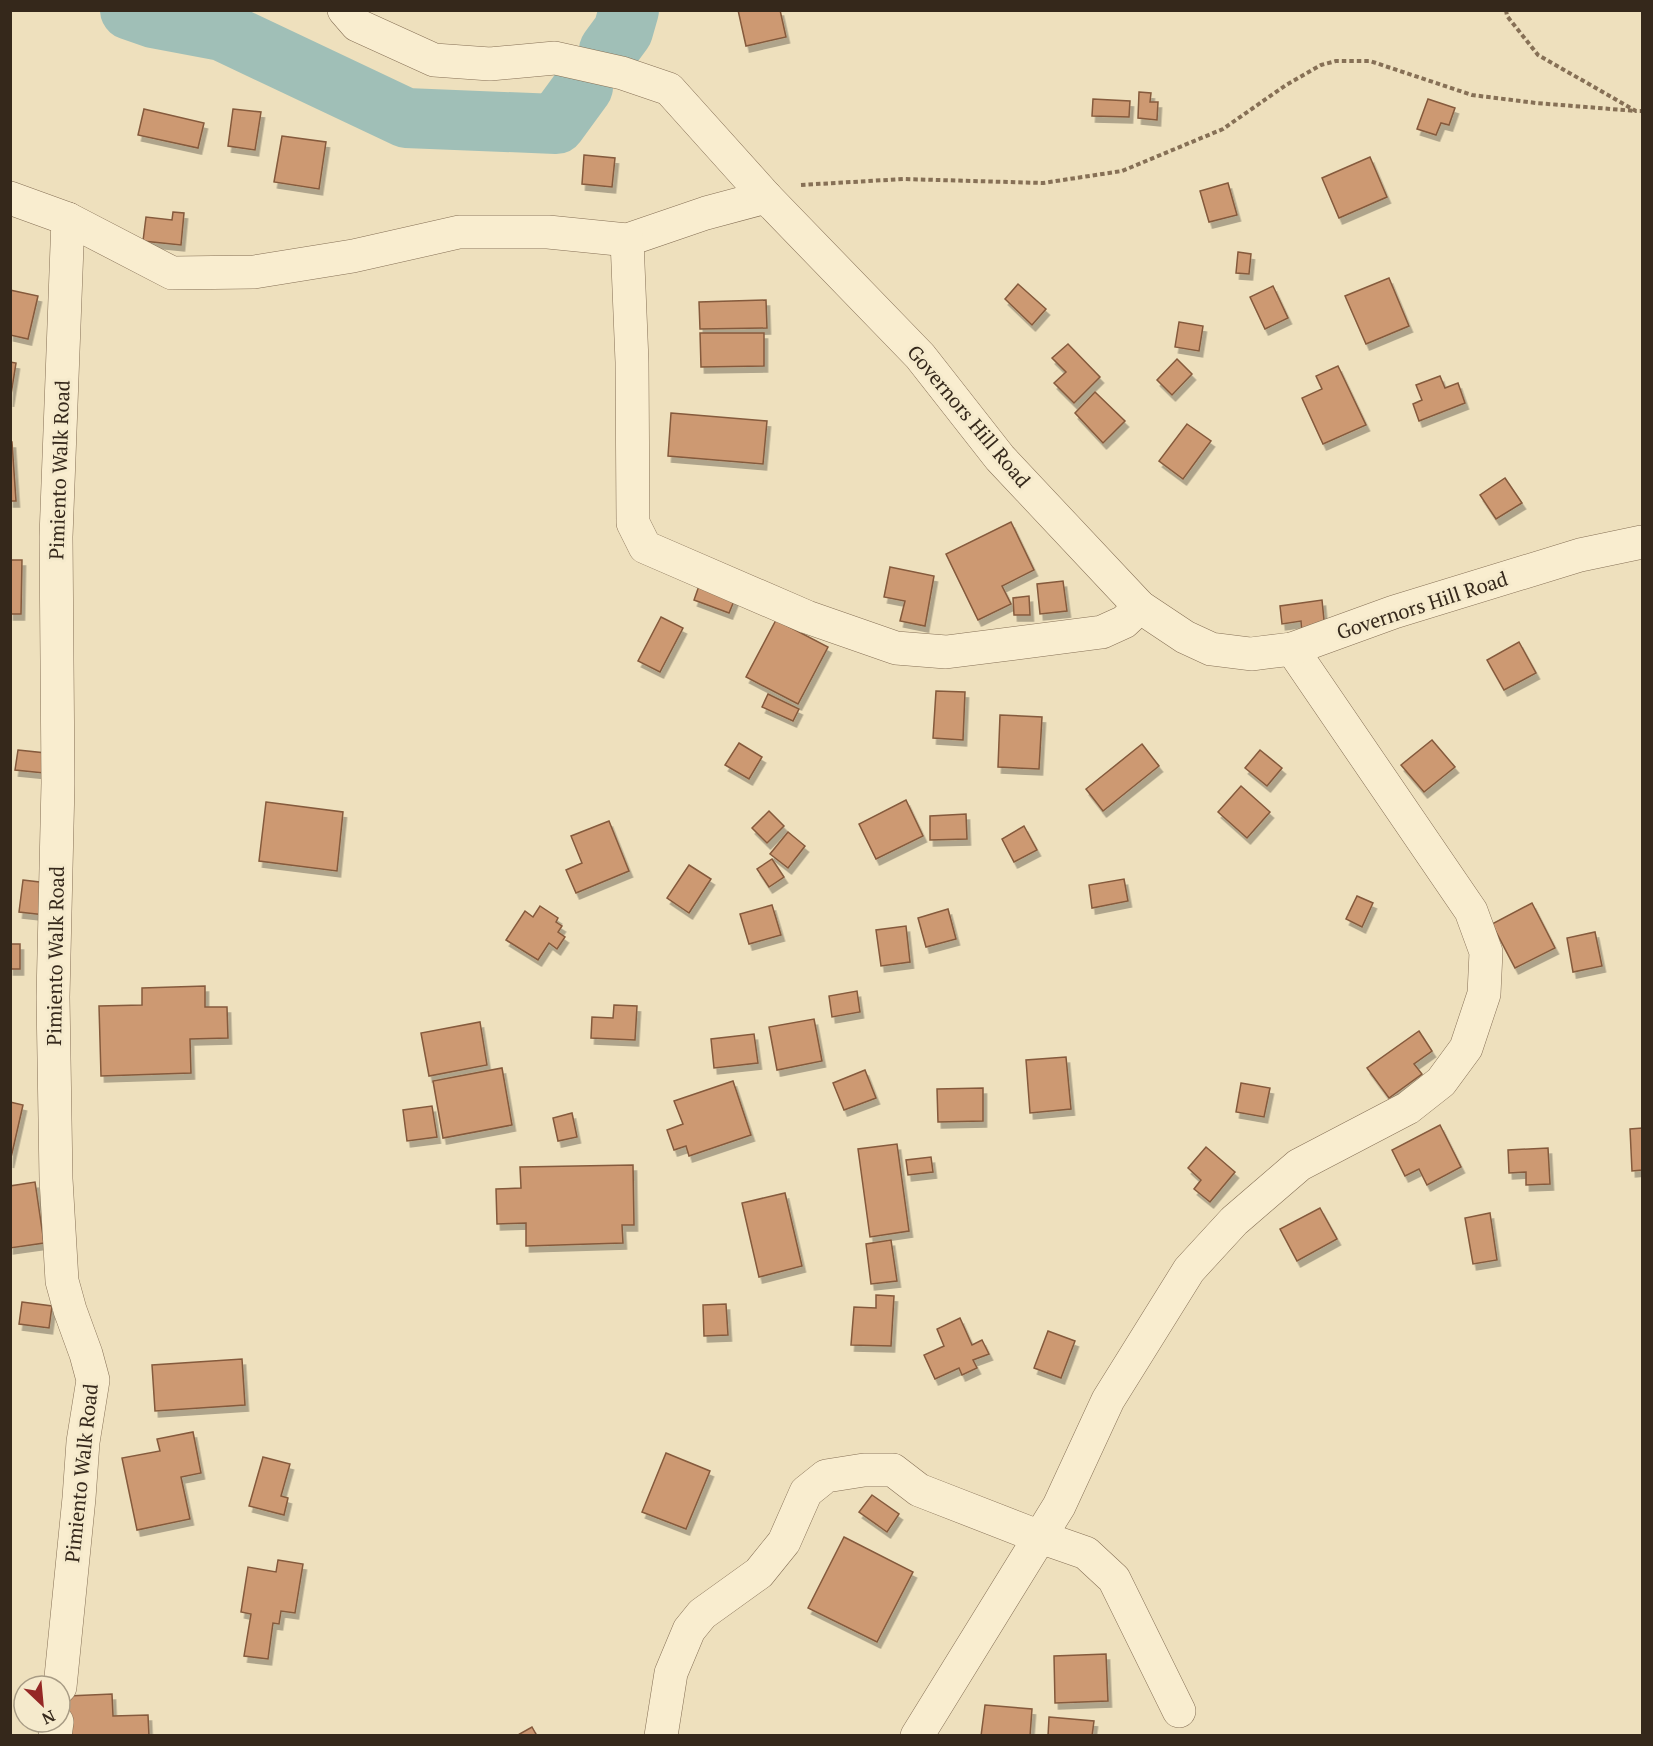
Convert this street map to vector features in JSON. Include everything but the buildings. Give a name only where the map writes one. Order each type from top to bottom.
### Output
[{"type":"street","name":"Governors Hill Road","points":[[344,10],[357,25],[434,60],[490,64],[555,58],[622,73],[669,89],[766,197],[920,356],[1000,458],[1140,607],[1185,637],[1211,649],[1251,654],[1292,649],[1427,602],[1580,555],[1642,542]]},
{"type":"street","points":[[10,198],[68,219],[172,273],[254,272],[353,256],[459,232],[548,232],[627,240],[706,213],[766,197]]},
{"type":"street","name":"Pimiento Walk Road","points":[[61,1674],[80,1498],[83,1442],[93,1380],[62,1281],[56,1156],[53,997],[58,783],[56,537],[68,219]]},
{"type":"street","points":[[627,240],[632,341],[633,523],[645,547],[807,617],[896,648],[946,652],[1102,632],[1124,622],[1140,607]]},
{"type":"street","points":[[917,1736],[1059,1506],[1108,1400],[1189,1270],[1234,1221],[1299,1165],[1408,1108],[1441,1082],[1466,1048],[1484,994],[1486,952],[1471,911],[1292,649]]},
{"type":"street","points":[[661,1736],[670,1673],[689,1630],[702,1614],[759,1573],[784,1542],[806,1492],[826,1476],[864,1470],[893,1470],[919,1490],[1086,1553],[1114,1579],[1179,1711]]},
{"type":"path","points":[[1506,10],[1507,16],[1538,55],[1636,111]]},
{"type":"path","points":[[766,197],[802,185],[903,179],[1043,183],[1122,171],[1223,129],[1286,86],[1321,65],[1336,61],[1370,61],[1472,95],[1536,103],[1642,111]]},
{"type":"waterway","points":[[130,10],[153,18],[222,31],[406,118],[556,124],[583,87]]},
{"type":"waterway","points":[[609,50],[623,31],[629,10]]}]
